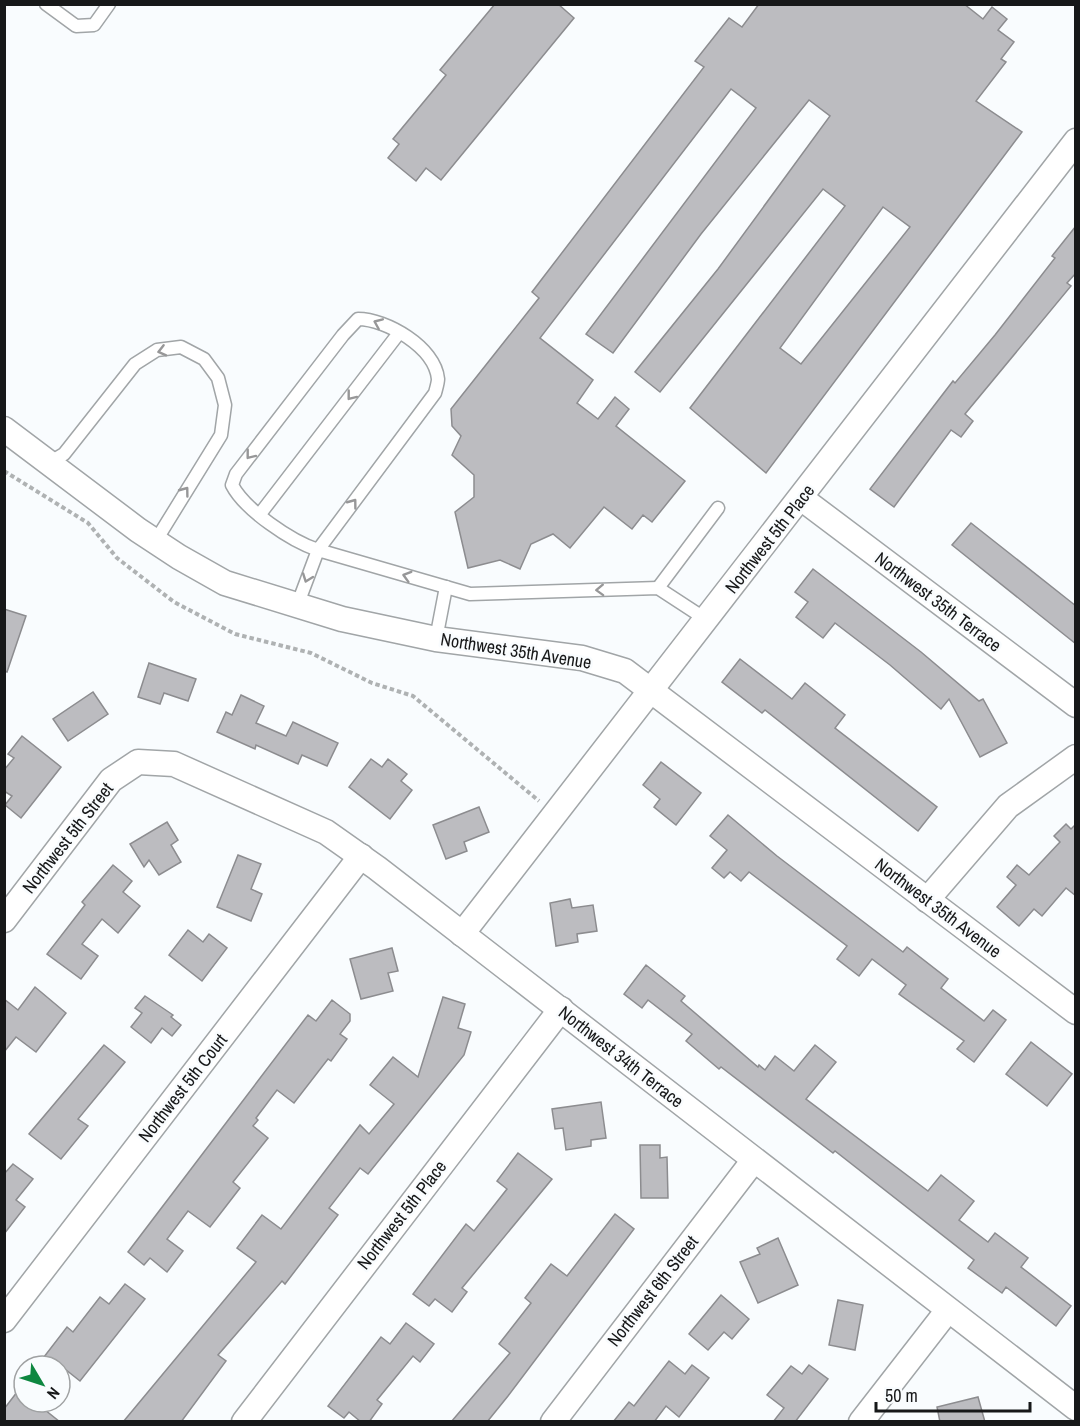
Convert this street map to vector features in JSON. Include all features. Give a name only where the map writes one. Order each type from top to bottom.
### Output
[{"type":"street","name":"Northwest 5th Place","points":[[462,934],[653,691],[1076,141]]},
{"type":"street","name":"Northwest 35th Avenue","points":[[4,429],[155,542],[225,583],[342,619],[436,639],[582,658],[625,672],[1076,1012]]},
{"type":"street","name":"Northwest 35th Terrace","points":[[801,498],[1076,705]]},
{"type":"street","points":[[927,900],[1008,806],[1076,757]]},
{"type":"street","name":"Northwest 34th Terrace","points":[[138,762],[174,764],[326,832],[361,856],[1076,1408]]},
{"type":"street","name":"Northwest 5th Street","points":[[4,920],[111,780],[138,762]]},
{"type":"street","name":"Northwest 5th Court","points":[[4,1320],[361,856]]},
{"type":"street","name":"Northwest 5th Place","points":[[244,1422],[561,1009]]},
{"type":"street","name":"Northwest 6th Street","points":[[553,1422],[754,1160]]},
{"type":"street","points":[[861,1422],[948,1310]]},
{"type":"lane","points":[[46,4],[76,26],[94,25],[109,4]]},
{"type":"lane","points":[[297,606],[318,550],[435,393],[438,380],[433,363],[423,351],[399,333],[371,319],[358,319],[236,474],[232,485],[239,499],[301,544],[318,550],[470,594],[658,588],[707,620]]},
{"type":"lane","points":[[260,514],[399,333]]},
{"type":"lane","points":[[49,463],[64,454],[135,364],[156,350],[181,347],[204,359],[219,378],[225,405],[221,435],[155,542]]},
{"type":"lane","points":[[658,588],[718,508]]},
{"type":"lane","points":[[436,639],[446,587]]},
{"type":"path","points":[[4,471],[88,523],[117,558],[174,602],[235,634],[311,653],[372,683],[413,696],[540,802]]},
{"type":"building","points":[[495,4],[558,4],[574,18],[441,180],[426,168],[416,181],[388,158],[399,144],[393,139],[446,75],[440,70]]},
{"type":"building","points":[[759,4],[964,4],[983,19],[992,7],[1007,19],[998,30],[1014,42],[1001,59],[1006,62],[976,101],[1022,132],[766,473],[690,408],[845,206],[823,189],[660,392],[635,372],[718,269],[830,116],[809,100],[701,234],[613,353],[586,334],[756,108],[731,89],[540,338],[593,380],[577,403],[598,419],[615,397],[629,409],[616,426],[685,481],[652,522],[643,515],[632,529],[604,507],[570,548],[553,534],[531,544],[520,569],[500,560],[468,568],[455,512],[474,497],[474,475],[452,455],[461,436],[452,426],[451,409],[539,298],[532,292],[704,67],[695,61],[729,18],[742,27]],"holes":[[[883,207],[910,227],[801,364],[780,348]]]},
{"type":"building","points":[[1076,226],[1076,273],[1067,283],[1071,286],[965,414],[973,421],[961,437],[951,430],[894,507],[870,489],[953,381],[955,383],[995,335],[1055,258],[1052,256]]},
{"type":"building","points":[[971,523],[1076,606],[1076,644],[952,545]]},
{"type":"building","points":[[813,569],[921,652],[979,701],[983,699],[1007,743],[980,757],[949,699],[941,709],[890,665],[835,623],[823,638],[796,617],[808,602],[795,592]]},
{"type":"building","points":[[4,609],[26,616],[7,672],[4,671]]},
{"type":"building","points":[[740,659],[792,699],[805,683],[845,715],[835,728],[937,807],[918,831],[765,710],[762,713],[722,682]]},
{"type":"building","points":[[149,663],[196,679],[188,701],[164,693],[160,704],[138,697]]},
{"type":"building","points":[[93,692],[108,714],[68,741],[53,719]]},
{"type":"building","points":[[241,695],[264,706],[256,723],[286,736],[293,722],[338,743],[327,766],[302,755],[298,764],[256,745],[255,749],[217,732],[226,712],[232,715]]},
{"type":"building","points":[[22,736],[61,767],[21,818],[5,805],[12,796],[4,791],[4,770],[14,758],[8,754]]},
{"type":"building","points":[[371,759],[382,767],[388,759],[407,774],[401,781],[412,790],[390,819],[349,787]]},
{"type":"building","points":[[661,762],[701,793],[676,825],[654,807],[660,799],[643,785]]},
{"type":"building","points":[[479,807],[489,832],[464,842],[467,851],[446,859],[433,825]]},
{"type":"building","points":[[728,815],[777,856],[903,952],[907,947],[948,979],[941,988],[984,1021],[993,1010],[1006,1020],[974,1062],[957,1049],[964,1041],[899,994],[906,985],[872,959],[859,976],[837,959],[847,946],[749,872],[741,881],[730,872],[724,878],[712,868],[727,850],[710,836]]},
{"type":"building","points":[[167,822],[178,840],[171,845],[181,862],[159,875],[149,860],[144,867],[130,844]]},
{"type":"building","points":[[1066,824],[1071,829],[1076,824],[1076,896],[1066,888],[1042,916],[1034,909],[1019,926],[997,907],[1016,885],[1007,877],[1017,865],[1029,875],[1060,842],[1054,836]]},
{"type":"building","points":[[238,855],[261,864],[251,889],[262,894],[251,921],[217,907]]},
{"type":"building","points":[[113,865],[132,881],[123,892],[140,906],[118,933],[102,919],[82,944],[98,956],[81,979],[47,954],[85,905],[82,902]]},
{"type":"building","points":[[570,899],[572,908],[593,905],[597,931],[577,934],[578,942],[556,946],[550,903]]},
{"type":"building","points":[[188,930],[203,942],[209,934],[227,948],[202,981],[169,955]]},
{"type":"building","points":[[392,948],[398,971],[388,973],[393,991],[361,999],[350,959]]},
{"type":"building","points":[[646,965],[685,996],[681,1001],[758,1067],[759,1065],[765,1070],[775,1056],[794,1071],[815,1045],[836,1062],[806,1099],[928,1191],[941,1175],[974,1201],[959,1220],[988,1242],[995,1233],[1028,1258],[1021,1267],[1071,1306],[1056,1326],[1006,1287],[1002,1293],[968,1268],[974,1260],[835,1151],[833,1153],[721,1067],[719,1069],[686,1041],[692,1034],[648,1000],[642,1008],[624,994]]},
{"type":"building","points":[[35,987],[66,1013],[36,1052],[16,1037],[4,1052],[4,999],[18,1010]]},
{"type":"building","points":[[145,996],[173,1015],[171,1017],[181,1025],[172,1036],[162,1028],[151,1043],[131,1027],[142,1013],[135,1008]]},
{"type":"building","points":[[443,997],[465,1004],[458,1028],[471,1032],[464,1055],[368,1174],[360,1168],[329,1208],[338,1215],[285,1284],[282,1281],[218,1355],[226,1361],[181,1422],[123,1422],[256,1262],[237,1248],[262,1215],[281,1229],[360,1125],[369,1134],[394,1104],[370,1085],[393,1057],[418,1077]]},
{"type":"building","points":[[332,1000],[350,1014],[350,1021],[340,1034],[347,1039],[331,1061],[328,1059],[294,1103],[277,1090],[256,1118],[258,1120],[253,1126],[268,1138],[233,1182],[240,1188],[210,1227],[188,1211],[167,1239],[183,1251],[167,1272],[150,1258],[144,1265],[128,1252],[308,1015],[316,1021]]},
{"type":"building","points":[[1031,1042],[1072,1074],[1047,1106],[1006,1074]]},
{"type":"building","points":[[104,1045],[125,1062],[78,1119],[88,1126],[61,1159],[29,1134]]},
{"type":"building","points":[[601,1102],[606,1138],[591,1140],[591,1146],[566,1150],[563,1128],[555,1129],[552,1109]]},
{"type":"building","points":[[640,1145],[660,1145],[660,1158],[667,1157],[668,1198],[641,1198]]},
{"type":"building","points":[[518,1153],[552,1179],[462,1288],[467,1292],[452,1312],[435,1299],[429,1306],[413,1294],[466,1224],[474,1231],[507,1189],[497,1181]]},
{"type":"building","points":[[13,1164],[33,1179],[16,1200],[25,1207],[4,1234],[4,1174]]},
{"type":"building","points":[[615,1214],[634,1229],[508,1396],[487,1422],[451,1422],[510,1353],[499,1344],[531,1303],[525,1298],[551,1264],[567,1276]]},
{"type":"building","points":[[778,1238],[798,1285],[758,1303],[740,1262],[760,1254],[757,1248]]},
{"type":"building","points":[[125,1284],[145,1299],[80,1381],[72,1375],[72,1354],[46,1354],[67,1327],[73,1332],[100,1297],[109,1304]]},
{"type":"building","points":[[721,1295],[749,1319],[732,1339],[724,1332],[708,1350],[689,1334]]},
{"type":"building","points":[[838,1300],[863,1305],[855,1350],[829,1345]]},
{"type":"building","points":[[406,1323],[434,1344],[420,1362],[413,1356],[377,1400],[382,1404],[369,1422],[361,1422],[349,1412],[344,1418],[328,1406],[381,1337],[390,1344]]},
{"type":"building","points":[[669,1361],[685,1374],[692,1365],[709,1378],[679,1417],[666,1406],[654,1422],[613,1422],[629,1402],[634,1406]]},
{"type":"building","points":[[809,1365],[828,1379],[795,1422],[773,1422],[784,1408],[767,1395],[791,1366],[802,1374]]},
{"type":"building","points":[[978,1397],[985,1422],[940,1422],[937,1407]]},
{"type":"building","points":[[12,1399],[12,1414],[50,1414],[60,1422],[4,1422],[4,1409]]}]
